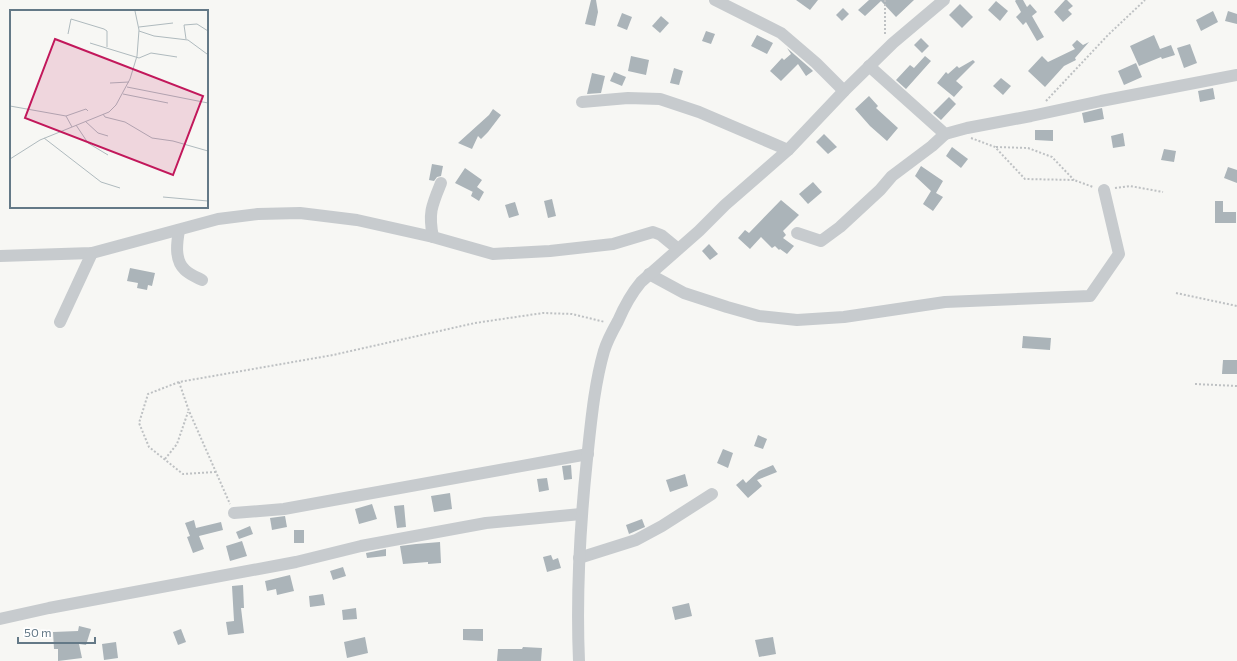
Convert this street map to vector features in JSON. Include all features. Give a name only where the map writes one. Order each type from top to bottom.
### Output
[{"type":"street","points":[[715,0],[781,33],[816,63],[844,91]]},
{"type":"street","points":[[579,661],[578,628],[581,514],[594,404],[604,350],[625,305],[634,290],[649,274],[788,150],[869,66],[893,43],[944,0]]},
{"type":"street","points":[[869,66],[945,134]]},
{"type":"street","points":[[797,233],[822,240],[880,190],[892,176],[932,146],[945,134],[967,128],[1237,75]]},
{"type":"street","points":[[582,102],[628,98],[660,99],[699,112],[788,150]]},
{"type":"street","points":[[433,237],[431,227],[431,207],[441,183]]},
{"type":"street","points":[[649,274],[684,293],[727,308],[759,316],[797,320],[844,317],[945,302],[1090,296],[1119,254],[1104,190]]},
{"type":"street","points":[[0,256],[92,253],[218,219],[258,214],[300,212],[357,220],[433,237],[493,254],[550,251],[613,244],[653,232],[661,235],[678,249]]},
{"type":"street","points":[[179,230],[177,248],[180,263],[185,270],[202,280]]},
{"type":"street","points":[[60,322],[92,253]]},
{"type":"street","points":[[234,513],[284,509],[588,454]]},
{"type":"street","points":[[579,558],[636,540],[662,526],[712,494]]},
{"type":"street","points":[[0,619],[49,608],[296,562],[361,546],[486,523],[581,514]]},
{"type":"path","points":[[885,0],[885,36],[893,43]]},
{"type":"path","points":[[1031,116],[1108,35],[1144,0]]},
{"type":"path","points":[[967,128],[971,139],[995,147],[1028,148],[1052,157],[1074,180]]},
{"type":"path","points":[[995,147],[1025,180],[1074,180],[1104,190],[1130,186],[1163,192]]},
{"type":"path","points":[[1176,293],[1237,306]]},
{"type":"path","points":[[216,472],[183,474],[148,447],[139,423],[148,394],[179,382],[333,355],[475,323],[543,314],[572,314],[616,325]]},
{"type":"path","points":[[179,382],[189,411],[234,513]]},
{"type":"path","points":[[1195,384],[1237,386]]},
{"type":"path","points":[[164,459],[177,444],[189,411]]},
{"type":"building","points":[[591,0],[596,0],[598,12],[595,26],[585,24]]},
{"type":"building","points":[[796,0],[818,0],[810,10]]},
{"type":"building","points":[[869,0],[914,0],[896,17],[881,1],[865,16],[858,10]]},
{"type":"building","points":[[1023,0],[1027,7],[1030,4],[1037,12],[1032,16],[1044,37],[1037,41],[1026,22],[1023,25],[1016,17],[1021,12],[1015,1]]},
{"type":"building","points":[[1065,0],[1073,6],[1068,10],[1072,14],[1063,22],[1054,12]]},
{"type":"building","points":[[996,1],[1008,11],[1000,21],[988,10]]},
{"type":"building","points":[[960,4],[973,17],[962,28],[949,15]]},
{"type":"building","points":[[843,8],[849,14],[842,21],[836,15]]},
{"type":"building","points":[[1213,11],[1218,22],[1201,31],[1196,20]]},
{"type":"building","points":[[1228,11],[1237,14],[1237,24],[1225,21]]},
{"type":"building","points":[[622,13],[632,17],[627,30],[617,26]]},
{"type":"building","points":[[661,16],[669,23],[660,33],[652,26]]},
{"type":"building","points":[[706,31],[715,34],[711,44],[702,41]]},
{"type":"building","points":[[757,35],[773,43],[767,54],[751,46]]},
{"type":"building","points":[[1154,35],[1160,49],[1171,45],[1175,55],[1162,59],[1161,57],[1139,66],[1130,46]]},
{"type":"building","points":[[921,38],[929,46],[922,53],[914,45]]},
{"type":"building","points":[[1077,40],[1083,45],[1089,42],[1075,58],[1076,60],[1064,66],[1045,87],[1028,71],[1042,56],[1048,62],[1075,49],[1072,45]]},
{"type":"building","points":[[1190,44],[1197,63],[1184,68],[1177,48]]},
{"type":"building","points":[[787,48],[813,71],[806,76],[798,64],[781,81],[770,71],[782,58],[784,60],[791,54]]},
{"type":"building","points":[[631,56],[649,60],[646,75],[628,71]]},
{"type":"building","points":[[925,56],[931,61],[906,89],[896,80],[910,65],[914,68]]},
{"type":"building","points":[[973,60],[975,62],[956,81],[963,87],[954,97],[937,83],[946,72],[948,74],[957,66],[959,68]]},
{"type":"building","points":[[1136,63],[1142,77],[1124,85],[1118,71]]},
{"type":"building","points":[[674,68],[683,71],[679,85],[670,83]]},
{"type":"building","points":[[614,72],[626,77],[622,86],[610,81]]},
{"type":"building","points":[[592,73],[605,76],[601,93],[587,94]]},
{"type":"building","points":[[1001,78],[1011,86],[1003,95],[993,86]]},
{"type":"building","points":[[1213,88],[1215,99],[1200,102],[1198,91]]},
{"type":"building","points":[[869,96],[878,106],[876,108],[898,128],[887,141],[870,126],[855,109]]},
{"type":"building","points":[[949,97],[956,104],[941,120],[933,113]]},
{"type":"building","points":[[1102,108],[1104,119],[1084,123],[1082,113]]},
{"type":"building","points":[[493,109],[501,115],[481,139],[478,136],[472,149],[458,143],[489,115]]},
{"type":"building","points":[[1035,130],[1053,130],[1053,141],[1035,140]]},
{"type":"building","points":[[1123,133],[1125,146],[1113,148],[1111,136]]},
{"type":"building","points":[[824,134],[837,147],[828,154],[816,142]]},
{"type":"building","points":[[952,147],[968,159],[961,168],[946,156]]},
{"type":"building","points":[[1164,149],[1176,151],[1174,162],[1161,160]]},
{"type":"building","points":[[432,164],[443,166],[441,176],[437,177],[434,181],[429,180]]},
{"type":"building","points":[[921,166],[943,181],[936,193],[943,197],[933,211],[923,204],[931,191],[915,176]]},
{"type":"building","points":[[1228,167],[1237,170],[1237,183],[1224,178]]},
{"type":"building","points":[[465,168],[482,180],[477,187],[484,192],[479,201],[471,196],[473,192],[455,183]]},
{"type":"building","points":[[813,182],[822,192],[808,204],[799,194]]},
{"type":"building","points":[[552,199],[556,216],[548,218],[544,201]]},
{"type":"building","points":[[781,200],[799,215],[783,231],[786,235],[783,238],[794,246],[787,254],[775,246],[772,248],[761,237],[750,249],[738,238],[745,230],[749,233]]},
{"type":"building","points":[[1215,201],[1223,201],[1223,212],[1236,212],[1236,223],[1215,223]]},
{"type":"building","points":[[515,202],[519,215],[509,218],[505,205]]},
{"type":"building","points":[[709,244],[718,254],[710,260],[702,251]]},
{"type":"building","points":[[130,268],[155,273],[152,286],[148,285],[147,290],[137,288],[138,283],[127,281]]},
{"type":"building","points":[[1023,336],[1051,338],[1050,350],[1022,348]]},
{"type":"building","points":[[1223,360],[1237,360],[1237,374],[1222,374]]},
{"type":"building","points":[[758,435],[767,439],[763,449],[754,446]]},
{"type":"building","points":[[723,449],[733,453],[728,468],[717,463]]},
{"type":"building","points":[[571,465],[572,479],[564,480],[562,466]]},
{"type":"building","points":[[773,465],[777,472],[757,480],[762,486],[748,498],[736,485],[743,479],[746,483],[759,471]]},
{"type":"building","points":[[685,474],[688,486],[670,492],[666,480]]},
{"type":"building","points":[[547,478],[549,490],[539,492],[537,479]]},
{"type":"building","points":[[450,493],[452,509],[434,512],[431,496]]},
{"type":"building","points":[[372,504],[377,519],[359,524],[355,509]]},
{"type":"building","points":[[404,505],[406,527],[397,528],[394,506]]},
{"type":"building","points":[[285,516],[287,527],[272,530],[270,518]]},
{"type":"building","points":[[642,519],[645,527],[629,534],[626,525]]},
{"type":"building","points":[[194,520],[196,528],[221,522],[223,530],[199,536],[204,549],[193,553],[187,537],[190,536],[185,523]]},
{"type":"building","points":[[250,526],[253,534],[239,539],[236,532]]},
{"type":"building","points":[[294,530],[304,530],[304,543],[294,543]]},
{"type":"building","points":[[242,541],[247,556],[230,561],[226,546]]},
{"type":"building","points":[[440,542],[441,563],[428,564],[428,562],[403,564],[400,546]]},
{"type":"building","points":[[386,549],[386,556],[367,558],[366,553]]},
{"type":"building","points":[[551,555],[553,560],[558,558],[561,568],[547,572],[543,557]]},
{"type":"building","points":[[343,567],[346,576],[333,580],[330,571]]},
{"type":"building","points":[[290,575],[294,591],[277,595],[276,589],[267,591],[265,581]]},
{"type":"building","points":[[243,585],[244,608],[241,608],[244,633],[228,635],[226,622],[234,621],[232,586]]},
{"type":"building","points":[[323,594],[325,605],[310,607],[309,596]]},
{"type":"building","points":[[689,603],[692,616],[675,620],[672,607]]},
{"type":"building","points":[[356,608],[357,619],[343,620],[342,610]]},
{"type":"building","points":[[79,626],[91,629],[86,645],[79,644],[82,658],[58,661],[58,649],[54,649],[53,632],[78,631]]},
{"type":"building","points":[[181,629],[186,642],[178,645],[173,632]]},
{"type":"building","points":[[463,629],[483,629],[483,641],[463,640]]},
{"type":"building","points":[[365,637],[368,653],[347,658],[344,642]]},
{"type":"building","points":[[773,637],[776,654],[759,657],[755,640]]},
{"type":"building","points":[[116,642],[118,658],[104,660],[102,644]]},
{"type":"building","points":[[523,647],[542,648],[541,661],[497,661],[498,649],[522,649]]}]
